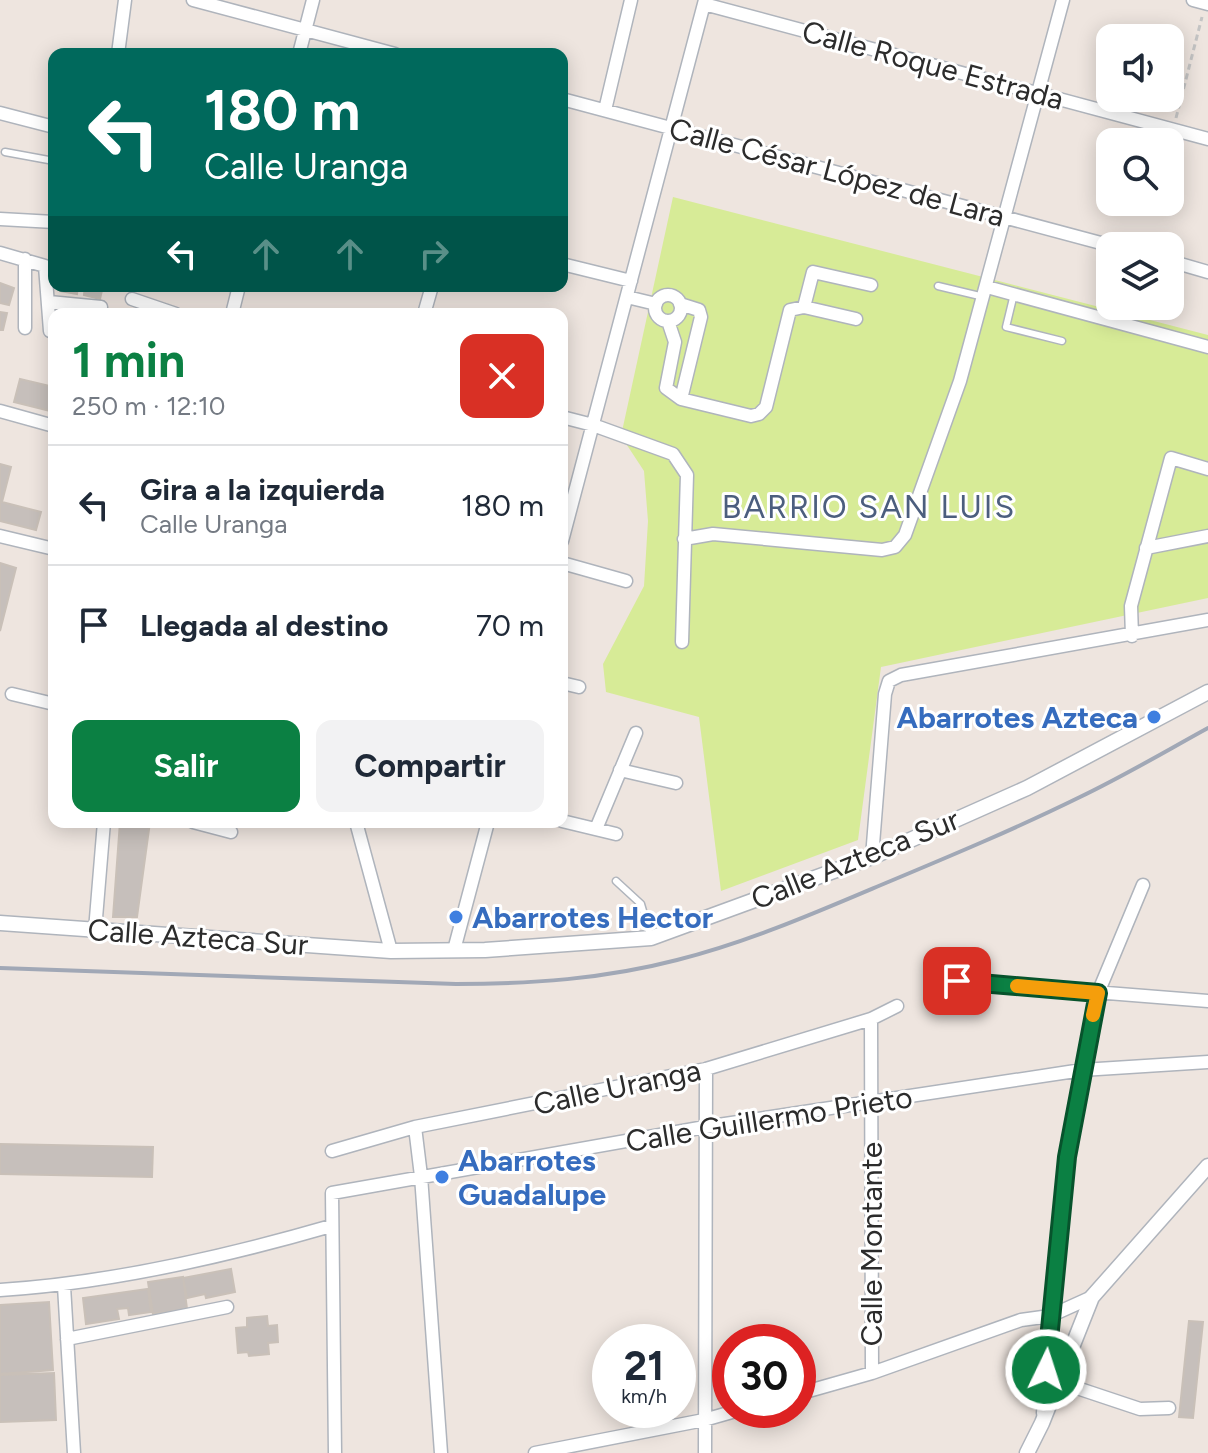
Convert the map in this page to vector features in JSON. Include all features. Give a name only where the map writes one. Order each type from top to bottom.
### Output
[{"type":"street","points":[[119,48],[125,0]]},
{"type":"street","points":[[193,0],[373,48]]},
{"type":"street","points":[[301,48],[313,0]]},
{"type":"street","points":[[605,110],[631,0]]},
{"type":"street","points":[[684,539],[713,534],[882,550],[895,547],[905,535],[960,381],[1063,0]]},
{"type":"street","points":[[568,519],[705,2]]},
{"type":"street","name":"Calle Roque Estrada","points":[[705,2],[1170,128]]},
{"type":"street","name":"Calle César López de Lara","points":[[568,101],[1096,242]]},
{"type":"street","points":[[0,113],[48,125]]},
{"type":"street","name":"Calle Roque Estrada","points":[[1184,132],[1208,139]]},
{"type":"street","points":[[0,219],[48,222]]},
{"type":"street","points":[[0,253],[45,266],[49,308]]},
{"type":"street","points":[[25,259],[25,328]]},
{"type":"street","points":[[568,265],[631,281]]},
{"type":"street","points":[[1184,265],[1208,272]]},
{"type":"street","points":[[804,307],[813,272],[871,285]]},
{"type":"street","points":[[985,292],[1014,294],[1208,347]]},
{"type":"street","points":[[668,295],[680,304],[676,319],[660,319],[656,312],[656,304],[661,297],[668,295]]},
{"type":"street","points":[[627,297],[656,304]]},
{"type":"street","points":[[132,299],[158,308]]},
{"type":"street","points":[[49,302],[101,307]]},
{"type":"street","points":[[680,304],[699,310],[701,317],[681,399]]},
{"type":"street","points":[[668,321],[675,342],[666,388],[681,399],[751,416],[759,414],[766,407],[790,310],[804,307],[856,319]]},
{"type":"street","points":[[0,411],[48,424]]},
{"type":"street","points":[[568,419],[673,454],[687,475],[682,642]]},
{"type":"street","points":[[1132,636],[1131,606],[1171,458],[1208,469]]},
{"type":"street","points":[[0,536],[48,548]]},
{"type":"street","points":[[1146,548],[1208,536]]},
{"type":"street","points":[[568,565],[626,581]]},
{"type":"street","points":[[872,857],[885,694],[889,681],[901,675],[1208,620]]},
{"type":"street","points":[[568,684],[579,687]]},
{"type":"street","name":"Calle Azteca Sur","points":[[0,923],[391,951],[651,938],[872,857],[1027,788],[1208,692]]},
{"type":"street","points":[[12,694],[48,703]]},
{"type":"street","points":[[596,829],[636,733]]},
{"type":"street","points":[[620,770],[676,783]]},
{"type":"street","points":[[568,822],[616,834]]},
{"type":"street","points":[[95,930],[104,828]]},
{"type":"street","points":[[216,828],[231,832]]},
{"type":"street","points":[[358,828],[391,951]]},
{"type":"street","points":[[454,950],[486,828]]},
{"type":"street","points":[[1042,1423],[1067,1157],[1082,1070],[1098,993],[1143,885]]},
{"type":"street","points":[[957,981],[1208,1001]]},
{"type":"street","name":"Calle Uranga","points":[[332,1151],[415,1127],[706,1069],[871,1019],[897,1006]]},
{"type":"street","name":"Calle Montante","points":[[871,1019],[872,1373]]},
{"type":"street","name":"Calle Guillermo Prieto","points":[[331,1226],[332,1193],[421,1176],[705,1127],[1082,1070],[1208,1062]]},
{"type":"street","points":[[705,1453],[706,1069]]},
{"type":"street","points":[[415,1127],[441,1453]]},
{"type":"street","points":[[1027,1453],[1092,1297],[1208,1166]]},
{"type":"street","points":[[0,1290],[64,1286],[264,1245],[331,1226],[335,1453]]},
{"type":"street","points":[[64,1286],[74,1453]]},
{"type":"street","points":[[816,1389],[872,1373],[1021,1320],[1050,1316],[1092,1297]]},
{"type":"street","points":[[67,1339],[227,1307]]},
{"type":"street","points":[[1059,1382],[1140,1409],[1169,1408]]},
{"type":"street","points":[[535,1453],[712,1418]]},
{"type":"lane","points":[[5,152],[48,160]]},
{"type":"lane","points":[[938,286],[985,292]]},
{"type":"lane","points":[[1014,294],[1006,327],[1062,341]]},
{"type":"lane","points":[[616,881],[641,904],[651,938]]},
{"type":"path","points":[[1174,128],[1202,2]]},
{"type":"green space","points":[[673,197],[1096,306],[1096,320],[1150,320],[1208,335],[1208,598],[881,667],[858,840],[721,891],[699,717],[606,692],[603,664],[644,586],[648,521],[644,471],[621,436]]},
{"type":"building","points":[[0,283],[14,288],[9,305],[0,303]]},
{"type":"building","points":[[84,292],[102,292],[100,299],[84,295]]},
{"type":"building","points":[[0,312],[7,313],[3,330],[0,330]]},
{"type":"building","points":[[20,379],[48,386],[48,410],[14,402]]},
{"type":"building","points":[[0,464],[11,467],[2,502],[41,512],[36,530],[0,521]]},
{"type":"building","points":[[0,563],[16,568],[0,631]]},
{"type":"building","points":[[120,828],[149,828],[137,917],[113,917]]},
{"type":"building","points":[[0,1144],[153,1147],[152,1177],[0,1174]]},
{"type":"building","points":[[231,1269],[235,1292],[187,1298],[183,1278]]},
{"type":"building","points":[[183,1277],[187,1309],[153,1314],[148,1282]]},
{"type":"building","points":[[148,1289],[151,1312],[129,1315],[128,1308],[117,1309],[119,1319],[86,1324],[83,1298]]},
{"type":"building","points":[[49,1302],[53,1370],[0,1374],[0,1305]]},
{"type":"building","points":[[267,1316],[268,1326],[277,1325],[278,1342],[268,1343],[269,1354],[249,1356],[248,1352],[238,1353],[236,1328],[247,1327],[247,1318]]},
{"type":"building","points":[[1189,1321],[1203,1322],[1193,1418],[1179,1417]]},
{"type":"building","points":[[54,1373],[56,1420],[0,1422],[0,1375]]},
{"type":"railway","points":[[0,968],[456,984],[512,983],[622,972],[703,953],[831,906],[1031,820],[1129,772],[1208,728]]},
{"type":"slow traffic","points":[[1017,986],[1098,993],[1093,1015]]},
{"type":"place","name":"Abarrotes Azteca","points":[[1154,717]]},
{"type":"place","name":"Abarrotes Hector","points":[[456,917]]},
{"type":"place","name":"Abarrotes Guadalupe","points":[[442,1177]]},
{"type":"district","name":"BARRIO SAN LUIS","points":[[869,507]]},
{"type":"route","points":[[957,981],[1098,993],[1067,1157],[1046,1370]]}]
